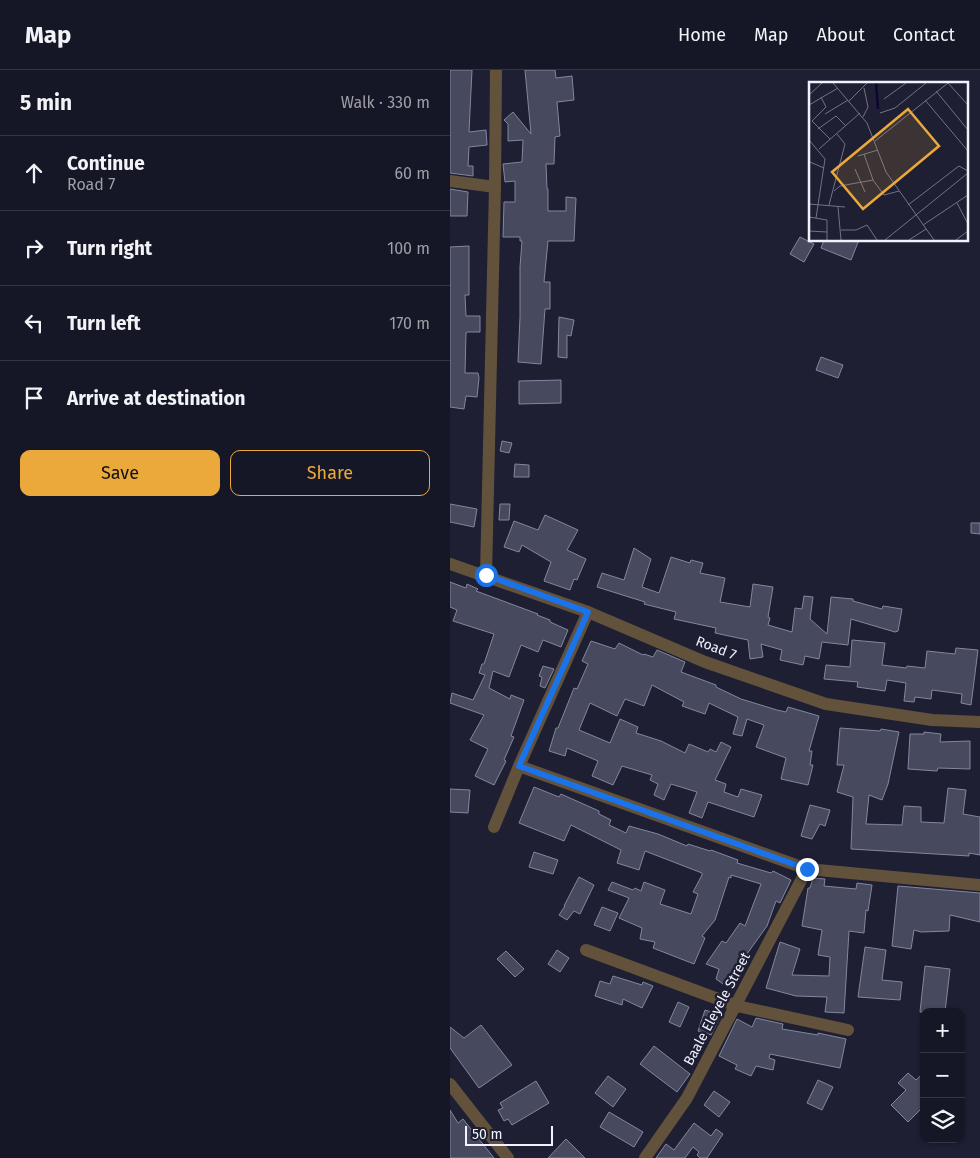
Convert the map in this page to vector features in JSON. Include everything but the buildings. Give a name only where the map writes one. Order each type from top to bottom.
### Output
[{"type":"street","points":[[486,575],[496,70]]},
{"type":"street","points":[[450,181],[495,187]]},
{"type":"street","name":"Road 7","points":[[450,564],[588,612],[705,662],[826,704],[932,720],[980,722]]},
{"type":"street","points":[[494,826],[588,612]]},
{"type":"street","points":[[519,766],[807,869],[980,884]]},
{"type":"street","name":"Baale Eleyele Street","points":[[645,1158],[687,1098],[737,1006],[807,869]]},
{"type":"street","points":[[586,950],[737,1006],[848,1030]]},
{"type":"street","points":[[450,1084],[508,1158]]},
{"type":"route","points":[[486,575],[588,612],[519,766],[807,869]]}]
